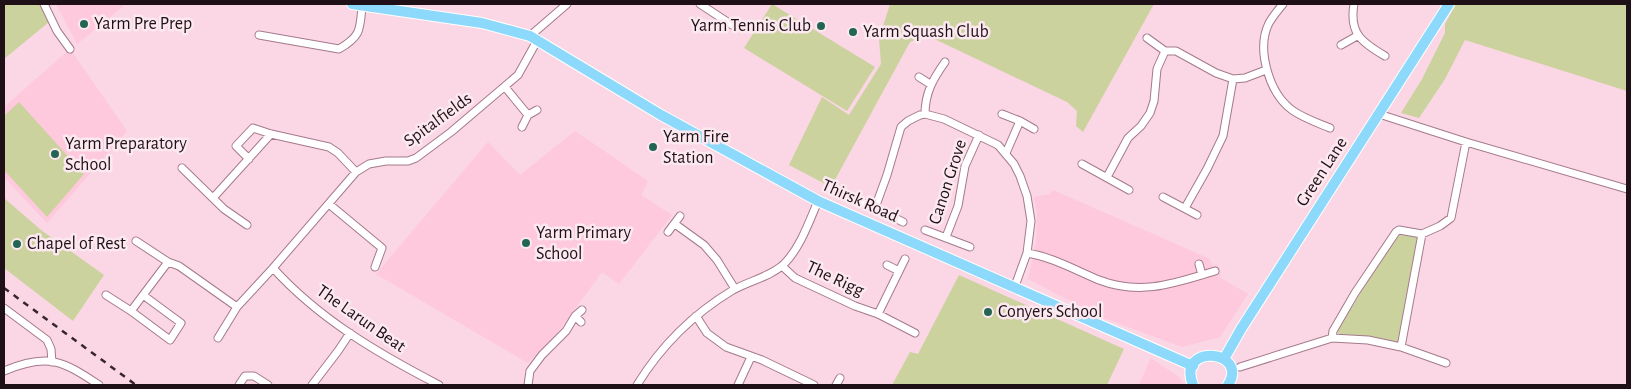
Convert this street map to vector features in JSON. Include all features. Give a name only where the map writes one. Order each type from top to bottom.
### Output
[{"type":"main road","name":"Green Lane","points":[[1224,359],[1241,328],[1449,4]]},
{"type":"main road","name":"Thirsk Road","points":[[357,5],[482,23],[534,37],[661,115],[818,201],[952,261],[1015,286],[1193,366]]},
{"type":"main road","points":[[1194,385],[1191,378],[1193,366],[1197,360],[1204,356],[1218,355],[1224,359],[1231,371],[1232,384]]},
{"type":"street","points":[[44,4],[70,49]]},
{"type":"street","points":[[534,37],[567,4]]},
{"type":"street","points":[[700,4],[732,25]]},
{"type":"street","points":[[1283,4],[1269,24],[1264,43],[1266,70],[1275,90],[1292,110],[1327,127],[1318,133]]},
{"type":"street","points":[[1354,4],[1353,17],[1357,36],[1368,46],[1385,56]]},
{"type":"street","points":[[266,28],[262,36],[339,49],[356,37],[361,26],[357,5]]},
{"type":"street","points":[[1341,45],[1357,36]]},
{"type":"street","name":"Spitalfields","points":[[218,338],[237,307],[356,172],[369,164],[408,161],[416,158],[452,132],[518,75],[534,37]]},
{"type":"street","points":[[1147,38],[1165,51],[1176,51],[1216,73],[1232,79],[1245,78],[1266,70]]},
{"type":"street","points":[[1107,177],[1128,138],[1141,126],[1150,113],[1154,101],[1157,70],[1165,51]]},
{"type":"street","points":[[875,208],[901,128],[920,114],[925,114],[925,101],[930,84],[945,62]]},
{"type":"street","points":[[919,77],[930,84]]},
{"type":"street","points":[[1185,208],[1223,136],[1232,79]]},
{"type":"street","points":[[505,87],[528,115]]},
{"type":"street","points":[[522,127],[528,115],[537,110]]},
{"type":"street","name":"Canon Grove","points":[[925,114],[979,135],[998,146],[1014,164],[1027,196],[1031,221],[1026,253],[1015,286]]},
{"type":"street","points":[[1002,114],[1034,129]]},
{"type":"street","points":[[1379,114],[1466,142],[1627,189]]},
{"type":"street","points":[[1006,153],[1020,121]]},
{"type":"street","points":[[249,159],[236,146],[253,128],[329,148],[338,153],[356,172]]},
{"type":"street","points":[[213,198],[271,134]]},
{"type":"street","name":"Canon Grove","points":[[946,237],[958,206],[965,166],[979,135]]},
{"type":"street","points":[[1332,338],[1333,330],[1393,235],[1399,230],[1422,234],[1452,218],[1466,142]]},
{"type":"street","points":[[1082,164],[1129,190]]},
{"type":"street","points":[[182,168],[224,209],[248,225]]},
{"type":"street","name":"Canon Grove","points":[[831,189],[903,222]]},
{"type":"street","points":[[1163,197],[1197,215]]},
{"type":"street","points":[[636,385],[666,344],[713,302],[782,266],[792,255],[818,201]]},
{"type":"street","points":[[329,204],[382,248],[375,268]]},
{"type":"street","points":[[668,232],[680,216]]},
{"type":"street","points":[[674,224],[704,245],[717,260],[735,289]]},
{"type":"street","name":"Canon Grove","points":[[925,230],[970,247]]},
{"type":"street","points":[[1402,347],[1422,234]]},
{"type":"street","points":[[136,241],[168,262],[180,266],[237,307]]},
{"type":"street","points":[[1026,253],[1043,256],[1101,281],[1122,287],[1158,287],[1216,271]]},
{"type":"street","name":"The Rigg","points":[[878,314],[905,259]]},
{"type":"street","points":[[131,311],[168,262]]},
{"type":"street","name":"The Rigg","points":[[887,264],[899,271]]},
{"type":"street","points":[[1199,264],[1202,275]]},
{"type":"street","name":"The Rigg","points":[[782,266],[795,278],[855,306],[878,314],[915,333]]},
{"type":"street","name":"The Larun Beat","points":[[273,268],[284,281],[328,318],[396,362],[439,385]]},
{"type":"street","points":[[106,295],[170,340],[181,323],[143,295]]},
{"type":"street","points":[[4,308],[47,340],[51,349],[52,362]]},
{"type":"street","points":[[528,385],[530,371],[582,310]]},
{"type":"street","points":[[575,316],[581,322]]},
{"type":"street","points":[[696,316],[707,333],[726,347],[814,385]]},
{"type":"street","points":[[312,385],[350,333]]},
{"type":"street","points":[[1240,367],[1332,338],[1368,340],[1402,347],[1446,364]]},
{"type":"street","points":[[738,385],[751,357]]},
{"type":"street","points":[[4,362],[6,370],[30,362],[44,360],[79,371],[98,385]]},
{"type":"street","points":[[239,385],[245,376],[254,376],[268,385]]},
{"type":"street","points":[[836,385],[840,378]]},
{"type":"shaded area","name":"Yarm Pre Prep","points":[[56,4],[126,4],[77,44]]},
{"type":"shaded area","name":"Yarm Preparatory School","points":[[70,49],[127,131],[47,223],[4,177],[4,107]]},
{"type":"shaded area","name":"Yarm Primary School","points":[[575,131],[648,181],[641,195],[672,215],[619,284],[602,272],[553,339],[528,363],[376,274],[488,142],[520,175]]},
{"type":"shaded area","points":[[1053,190],[1210,259],[1212,266],[1218,265],[1221,275],[1219,277],[1248,294],[1220,337],[1182,347],[1101,317],[1028,279],[1036,243],[1037,214],[1034,197],[1050,194]]},
{"type":"shaded area","points":[[1151,358],[1180,378],[1183,385],[1139,385]]},
{"type":"green space","points":[[4,4],[41,4],[49,22],[4,59]]},
{"type":"green space","points":[[772,4],[875,67],[847,111],[744,48]]},
{"type":"green space","points":[[890,4],[1154,4],[1083,132],[1076,126],[1077,111],[1067,102],[926,35],[910,42],[831,187],[789,165],[822,97],[849,115],[881,64],[879,39]]},
{"type":"green space","points":[[1456,4],[1627,4],[1627,91],[1465,40],[1445,79],[1419,118],[1401,113],[1422,79],[1445,33],[1445,24]]},
{"type":"green space","points":[[19,102],[84,174],[47,217],[4,170],[4,116]]},
{"type":"green space","points":[[4,198],[41,230],[104,275],[73,321],[4,268]]},
{"type":"green space","points":[[1398,234],[1415,236],[1418,240],[1417,255],[1414,258],[1399,340],[1393,343],[1339,335],[1337,331],[1350,308],[1353,306],[1376,265],[1379,265]]},
{"type":"green space","name":"Conyers School","points":[[959,275],[1124,349],[1107,385],[892,385],[910,352],[918,354]]},
{"type":"railway","points":[[4,288],[136,385]]},
{"type":"place","name":"Yarm Pre Prep","points":[[84,24]]},
{"type":"place","name":"Yarm Tennis Club","points":[[821,26]]},
{"type":"place","name":"Yarm Squash Club","points":[[853,32]]},
{"type":"place","name":"Yarm Fire Station","points":[[653,147]]},
{"type":"place","name":"Yarm Preparatory School","points":[[55,154]]},
{"type":"place","name":"Yarm Primary School","points":[[526,243]]},
{"type":"place","name":"Chapel of Rest","points":[[17,244]]},
{"type":"place","name":"Conyers School","points":[[988,312]]}]
